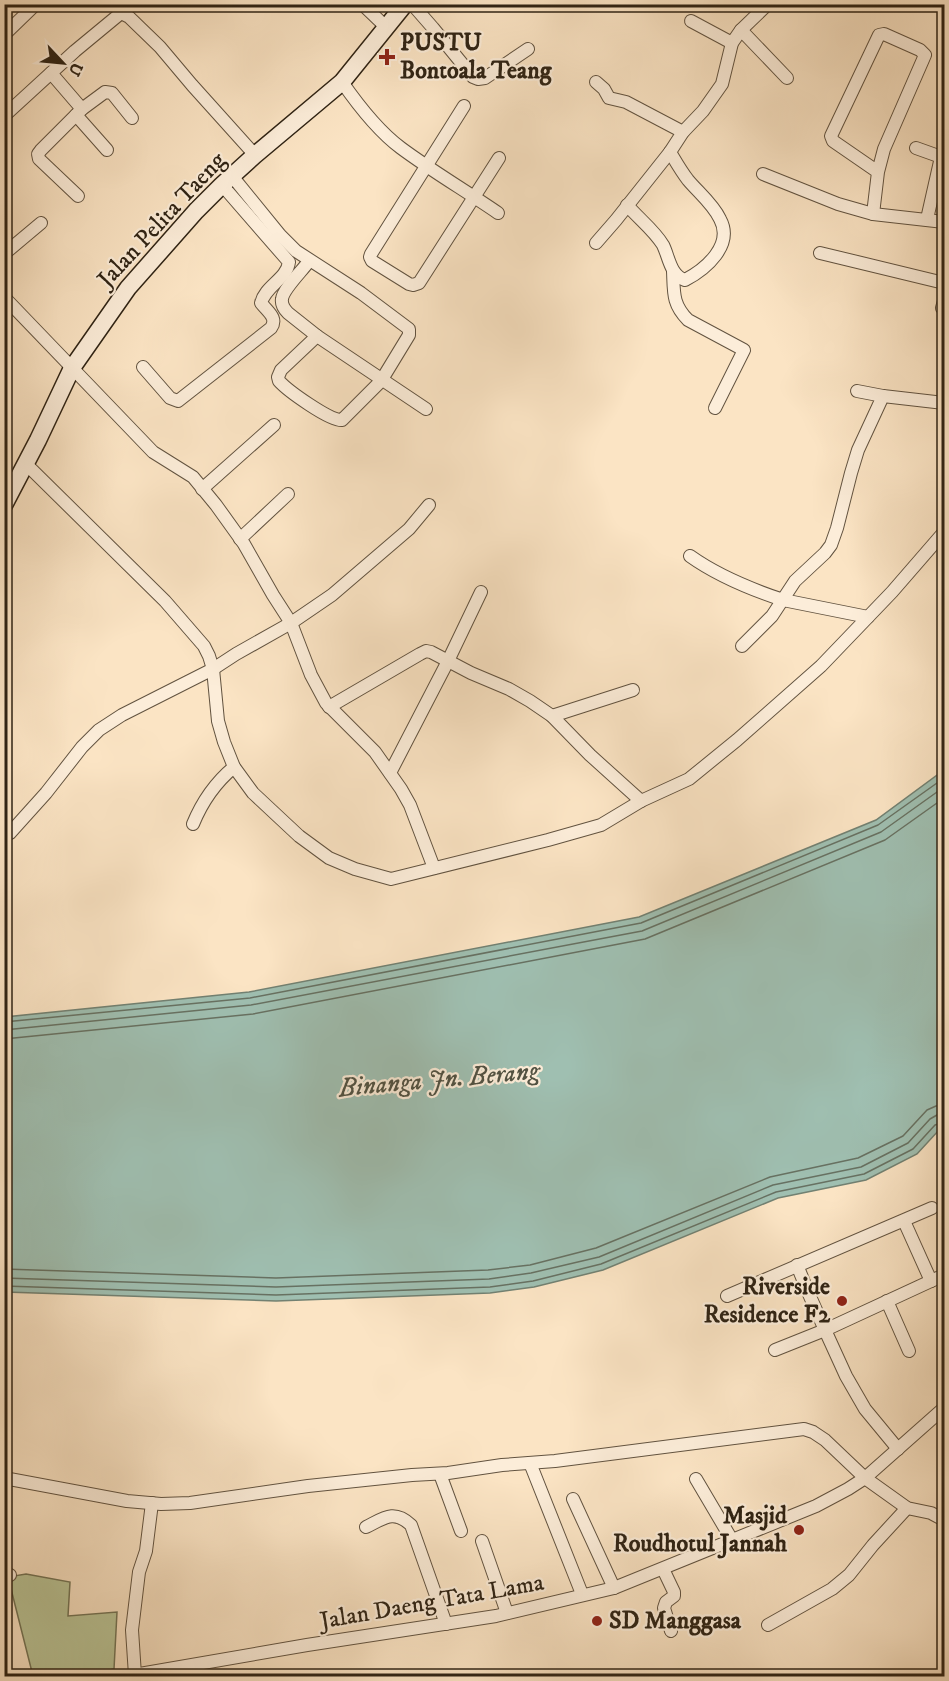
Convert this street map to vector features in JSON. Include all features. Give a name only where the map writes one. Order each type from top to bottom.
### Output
[{"type":"street","points":[[4,35],[36,4]]},
{"type":"street","points":[[362,4],[386,27]]},
{"type":"street","name":"Jalan Pelita Taeng","points":[[4,505],[72,368],[128,288],[196,211],[227,181],[342,82],[405,4]]},
{"type":"street","points":[[412,4],[473,77],[485,78],[528,49]]},
{"type":"street","points":[[596,243],[670,153],[683,132],[703,111],[722,84],[732,43],[741,30],[768,4]]},
{"type":"street","points":[[4,116],[124,9],[255,155]]},
{"type":"street","points":[[691,21],[732,43]]},
{"type":"street","points":[[741,30],[787,78]]},
{"type":"street","points":[[873,214],[878,172],[886,143],[925,55],[920,50],[884,34],[879,35],[831,136],[832,141],[878,172]]},
{"type":"street","points":[[51,73],[107,150]]},
{"type":"street","points":[[342,82],[352,97],[399,147],[498,213]]},
{"type":"street","points":[[596,82],[609,98],[626,102],[683,132]]},
{"type":"street","points":[[78,196],[39,159],[38,154],[79,112],[105,92],[112,93],[132,118]]},
{"type":"street","points":[[464,106],[371,254],[370,257],[374,263],[409,284],[419,283],[499,158]]},
{"type":"street","points":[[916,148],[943,158],[927,219]]},
{"type":"street","points":[[670,153],[686,178],[720,219],[724,237],[712,260],[699,273],[684,280],[673,272]]},
{"type":"street","points":[[763,174],[838,204],[873,214],[945,222]]},
{"type":"street","points":[[227,181],[296,252],[361,293],[409,329],[409,335],[381,381],[340,421],[303,400],[282,384],[278,377],[281,370],[317,336]]},
{"type":"street","points":[[143,367],[170,398],[178,401],[274,324],[274,319],[261,303],[268,290],[285,272],[289,262],[227,181]]},
{"type":"street","points":[[627,205],[662,243],[673,272],[674,298],[681,314],[744,350],[715,408]]},
{"type":"street","points":[[4,254],[41,223]]},
{"type":"street","points":[[820,253],[945,284]]},
{"type":"street","points":[[309,261],[282,297],[284,309],[317,336],[426,409]]},
{"type":"street","points":[[4,297],[153,452],[193,477],[240,539],[291,623],[311,675],[329,707],[368,744],[410,804],[434,868]]},
{"type":"street","points":[[857,392],[945,402]]},
{"type":"street","points":[[742,646],[772,616],[795,581],[831,545],[858,450],[883,396]]},
{"type":"street","points":[[202,489],[274,425]]},
{"type":"street","points":[[26,464],[178,615],[204,646],[213,669],[218,721],[224,742],[234,767],[253,793],[299,836],[329,858],[355,869],[391,879],[601,825],[641,801],[689,779],[821,666],[892,592],[945,532]]},
{"type":"street","points":[[240,539],[288,494]]},
{"type":"street","points":[[4,836],[10,833],[46,793],[82,747],[99,730],[122,714],[213,669],[291,623],[332,595],[409,529],[429,505]]},
{"type":"street","points":[[690,556],[713,572],[783,600],[868,617]]},
{"type":"street","points":[[390,773],[481,592]]},
{"type":"street","points":[[329,707],[426,651],[431,652],[530,700],[552,716],[590,755],[641,801]]},
{"type":"street","points":[[552,716],[633,690]]},
{"type":"street","points":[[193,824],[213,790],[234,767]]},
{"type":"street","points":[[727,1296],[932,1208]]},
{"type":"street","points":[[904,1221],[931,1281]]},
{"type":"street","points":[[797,1265],[846,1376],[865,1409],[898,1449]]},
{"type":"street","points":[[775,1350],[825,1330],[945,1275]]},
{"type":"street","points":[[887,1301],[909,1351]]},
{"type":"street","name":"Jalan Daeng Tata Lama","points":[[131,1676],[507,1613],[614,1588],[816,1506],[848,1489],[865,1478],[945,1408]]},
{"type":"street","points":[[4,1478],[114,1498],[152,1503],[189,1503],[308,1486],[412,1474],[440,1474],[804,1429],[825,1440],[865,1478],[907,1508],[931,1513],[945,1520]]},
{"type":"street","points":[[530,1463],[582,1594]]},
{"type":"street","points":[[440,1474],[461,1531]]},
{"type":"street","points":[[696,1479],[732,1540]]},
{"type":"street","points":[[573,1499],[614,1588]]},
{"type":"street","points":[[131,1676],[132,1630],[139,1572],[146,1551],[152,1503]]},
{"type":"street","points":[[768,1625],[832,1589],[849,1575],[907,1508]]},
{"type":"street","points":[[366,1527],[387,1517],[395,1516],[403,1518],[411,1525],[446,1624]]},
{"type":"street","points":[[482,1541],[507,1613]]},
{"type":"street","points":[[663,1569],[674,1592],[674,1596],[666,1602],[664,1608],[671,1631]]},
{"type":"green space","points":[[26,1574],[70,1582],[68,1616],[117,1612],[114,1669],[80,1676],[33,1676],[8,1577]]},
{"type":"water","name":"Binanga Jn. Berang","points":[[944,770],[944,1126],[917,1154],[866,1180],[778,1198],[603,1270],[534,1287],[490,1293],[276,1301],[5,1292],[5,1017],[249,992],[639,917],[876,820]]},
{"type":"place","name":"PUSTU Bontoala Teang","points":[[387,57]]},
{"type":"place","name":"Riverside Residence F2","points":[[842,1301]]},
{"type":"place","name":"Masjid Roudhotul Jannah","points":[[799,1530]]},
{"type":"place","name":"SD Manggasa","points":[[597,1621]]}]
